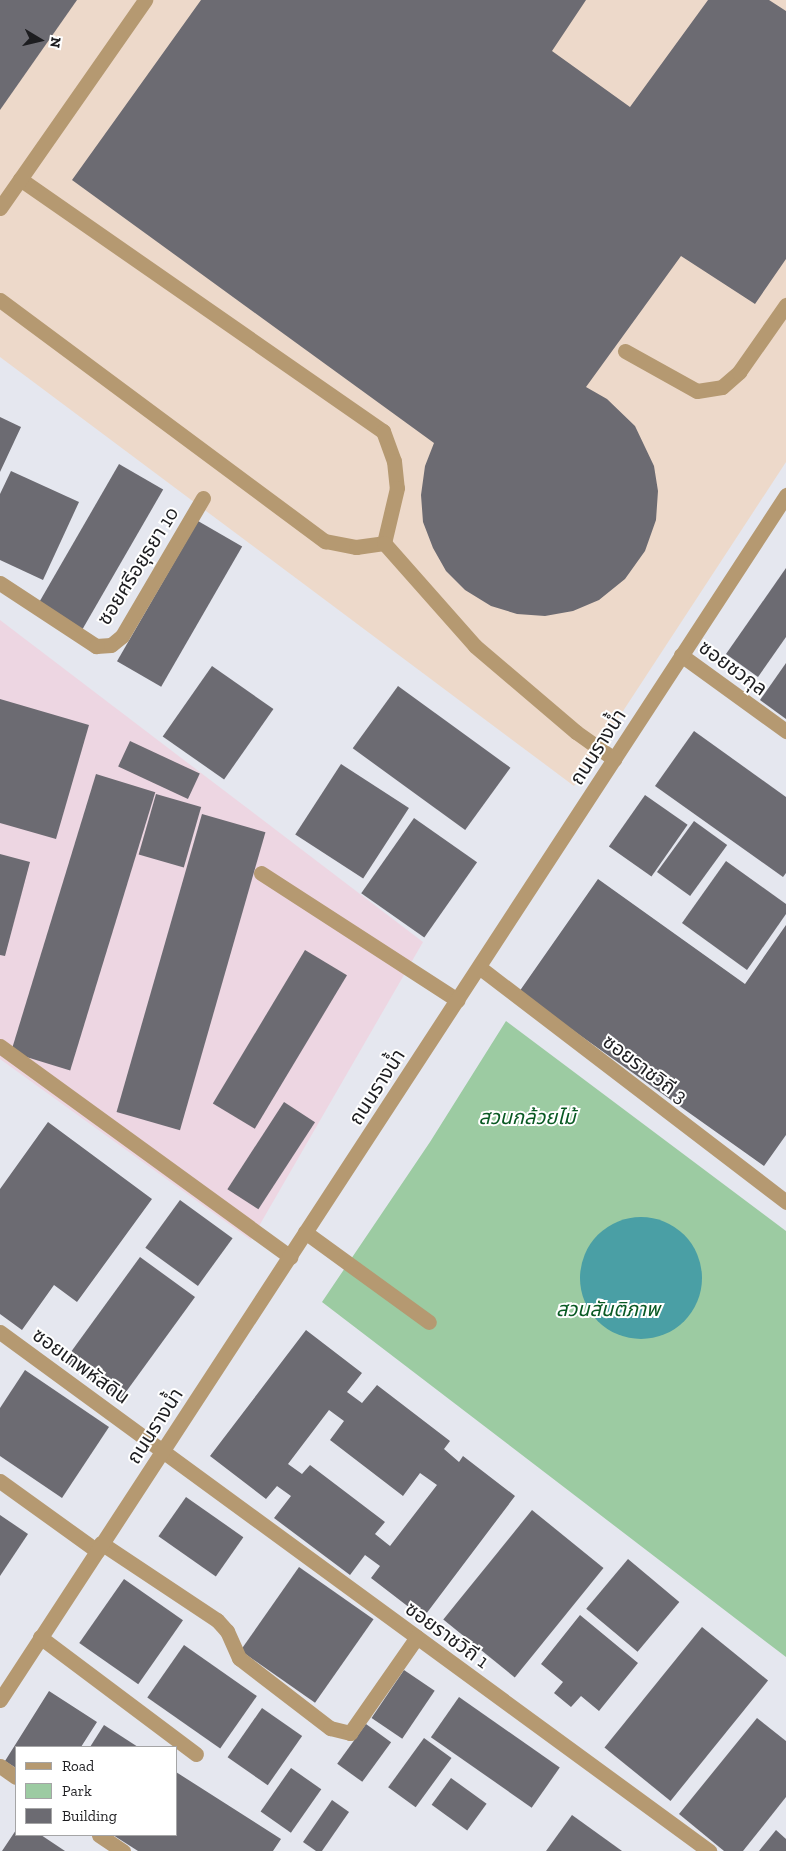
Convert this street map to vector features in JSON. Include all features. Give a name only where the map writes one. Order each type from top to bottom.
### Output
[{"type":"street","points":[[0,208],[145,0]]},
{"type":"street","points":[[20,179],[383,432],[394,461],[397,488],[384,543]]},
{"type":"street","points":[[0,300],[325,541],[356,547],[384,543]]},
{"type":"street","points":[[625,351],[697,391],[722,387],[739,372],[786,305]]},
{"type":"street","name":"ถนนรางน้ำ","points":[[0,1700],[786,495]]},
{"type":"street","name":"ซอยศรีอยุธยา 10","points":[[0,583],[96,646],[111,645],[122,636],[203,498]]},
{"type":"street","points":[[384,543],[475,646],[576,732],[614,759]]},
{"type":"street","name":"ซอยชวกุล","points":[[681,655],[786,731]]},
{"type":"street","points":[[260,873],[457,1000]]},
{"type":"street","name":"ซอยราชวิถี 3","points":[[479,967],[786,1202]]},
{"type":"street","points":[[0,1046],[290,1256]]},
{"type":"street","points":[[306,1232],[429,1322]]},
{"type":"street","name":"ซอยเทพหัสดิน","points":[[8,1332],[162,1451]]},
{"type":"street","name":"ซอยราชวิถี 1","points":[[162,1451],[709,1851]]},
{"type":"street","points":[[0,1481],[99,1547],[217,1620],[227,1631],[239,1658],[330,1728],[350,1733],[416,1637]]},
{"type":"street","points":[[40,1637],[196,1754]]},
{"type":"street","points":[[0,1766],[15,1776]]},
{"type":"street","points":[[100,1836],[123,1851]]},
{"type":"shaded area","points":[[0,0],[786,0],[786,462],[574,786],[0,357]]},
{"type":"shaded area","points":[[0,620],[423,942],[251,1240],[0,1059]]},
{"type":"green space","name":"สวนสันติภาพ","points":[[506,1021],[786,1231],[786,1657],[322,1302],[430,1142]]},
{"type":"water","points":[[641,1217],[653,1218],[664,1222],[675,1227],[684,1235],[692,1244],[697,1255],[701,1266],[701,1290],[697,1301],[692,1312],[684,1321],[675,1329],[664,1334],[653,1338],[641,1339],[629,1338],[618,1334],[607,1329],[598,1321],[590,1312],[585,1301],[581,1290],[580,1278],[581,1266],[585,1255],[590,1244],[598,1235],[607,1227],[618,1222],[629,1218]]},
{"type":"building","points":[[0,0],[77,0],[0,110]]},
{"type":"building","points":[[201,0],[586,0],[552,51],[630,107],[708,0],[769,0],[786,11],[786,259],[755,304],[681,256],[586,387],[607,399],[635,426],[654,466],[658,491],[656,520],[645,551],[625,579],[599,600],[573,611],[545,616],[517,614],[491,606],[465,590],[446,571],[433,548],[423,522],[421,495],[425,466],[434,443],[72,180]]},
{"type":"building","points":[[0,417],[21,427],[0,472]]},
{"type":"building","points":[[119,464],[163,490],[82,630],[38,604]]},
{"type":"building","points":[[11,471],[79,502],[43,580],[0,560],[0,494]]},
{"type":"building","points":[[198,521],[242,546],[161,687],[117,661]]},
{"type":"building","points":[[786,568],[786,637],[758,677],[726,654]]},
{"type":"building","points":[[786,663],[786,719],[760,700]]},
{"type":"building","points":[[212,666],[273,709],[224,779],[163,736]]},
{"type":"building","points":[[398,686],[510,768],[465,830],[353,748]]},
{"type":"building","points":[[0,699],[89,725],[56,839],[0,823]]},
{"type":"building","points":[[694,731],[786,797],[786,873],[783,877],[655,786]]},
{"type":"building","points":[[130,741],[200,774],[188,799],[118,766]]},
{"type":"building","points":[[341,764],[409,808],[363,879],[295,834]]},
{"type":"building","points":[[96,774],[155,792],[70,1070],[11,1052]]},
{"type":"building","points":[[156,794],[201,807],[184,868],[139,855]]},
{"type":"building","points":[[645,795],[688,825],[651,876],[609,847]]},
{"type":"building","points":[[202,814],[265,832],[180,1130],[117,1112]]},
{"type":"building","points":[[414,818],[477,862],[424,938],[361,893]]},
{"type":"building","points":[[694,821],[727,845],[690,896],[657,872]]},
{"type":"building","points":[[0,854],[30,862],[5,956],[0,955]]},
{"type":"building","points":[[726,861],[786,904],[786,914],[747,970],[682,923]]},
{"type":"building","points":[[598,879],[745,984],[786,925],[786,1135],[764,1166],[519,992]]},
{"type":"building","points":[[305,950],[347,975],[255,1129],[213,1103]]},
{"type":"building","points":[[284,1102],[315,1122],[258,1209],[227,1189]]},
{"type":"building","points":[[48,1122],[152,1199],[77,1302],[54,1285],[22,1330],[0,1314],[0,1189]]},
{"type":"building","points":[[180,1200],[233,1238],[198,1286],[145,1248]]},
{"type":"building","points":[[140,1257],[195,1297],[119,1401],[64,1361]]},
{"type":"building","points":[[306,1330],[362,1373],[347,1392],[362,1403],[377,1385],[450,1441],[444,1449],[459,1462],[463,1456],[515,1496],[423,1618],[371,1578],[380,1566],[365,1555],[350,1575],[274,1518],[291,1496],[277,1486],[266,1499],[210,1456]],"holes":[[[329,1410],[344,1421],[330,1440],[403,1496],[420,1473],[437,1485],[390,1546],[375,1534],[385,1522],[310,1465],[302,1474],[288,1464]]]},
{"type":"building","points":[[25,1370],[109,1427],[62,1498],[0,1456],[0,1408]]},
{"type":"building","points":[[186,1497],[243,1537],[216,1576],[158,1536]]},
{"type":"building","points":[[532,1510],[603,1568],[515,1677],[443,1620]]},
{"type":"building","points":[[0,1515],[28,1534],[0,1576]]},
{"type":"building","points":[[628,1559],[679,1602],[638,1652],[586,1609]]},
{"type":"building","points":[[299,1567],[374,1619],[315,1703],[240,1651]]},
{"type":"building","points":[[124,1579],[183,1620],[138,1684],[79,1643]]},
{"type":"building","points":[[580,1615],[638,1663],[599,1711],[581,1696],[571,1707],[554,1693],[563,1682],[541,1664]]},
{"type":"building","points":[[702,1627],[768,1680],[671,1801],[604,1747]]},
{"type":"building","points":[[184,1645],[257,1696],[220,1748],[147,1697]]},
{"type":"building","points":[[404,1670],[435,1691],[402,1739],[372,1718]]},
{"type":"building","points":[[49,1691],[97,1722],[82,1746],[15,1746],[15,1767],[5,1761]]},
{"type":"building","points":[[459,1697],[560,1768],[532,1808],[431,1737]]},
{"type":"building","points":[[262,1708],[302,1736],[268,1785],[228,1757]]},
{"type":"building","points":[[757,1718],[786,1741],[786,1797],[743,1851],[724,1851],[679,1814]]},
{"type":"building","points":[[366,1724],[391,1742],[362,1782],[337,1764]]},
{"type":"building","points":[[104,1725],[136,1746],[91,1746]]},
{"type":"building","points":[[424,1738],[452,1758],[416,1807],[388,1787]]},
{"type":"building","points":[[291,1768],[321,1789],[291,1833],[261,1811]]},
{"type":"building","points":[[178,1773],[281,1839],[273,1851],[138,1851],[115,1836],[178,1836]]},
{"type":"building","points":[[451,1778],[487,1804],[467,1831],[432,1805]]},
{"type":"building","points":[[332,1800],[349,1812],[322,1851],[316,1851],[303,1842]]},
{"type":"building","points":[[572,1815],[622,1851],[546,1851]]},
{"type":"building","points":[[776,1830],[786,1839],[786,1851],[759,1851]]},
{"type":"building","points":[[15,1832],[15,1836],[42,1836],[65,1851],[2,1851]]},
{"type":"park label","name":"สวนกล้วยไม้","points":[[527,1117]]}]
